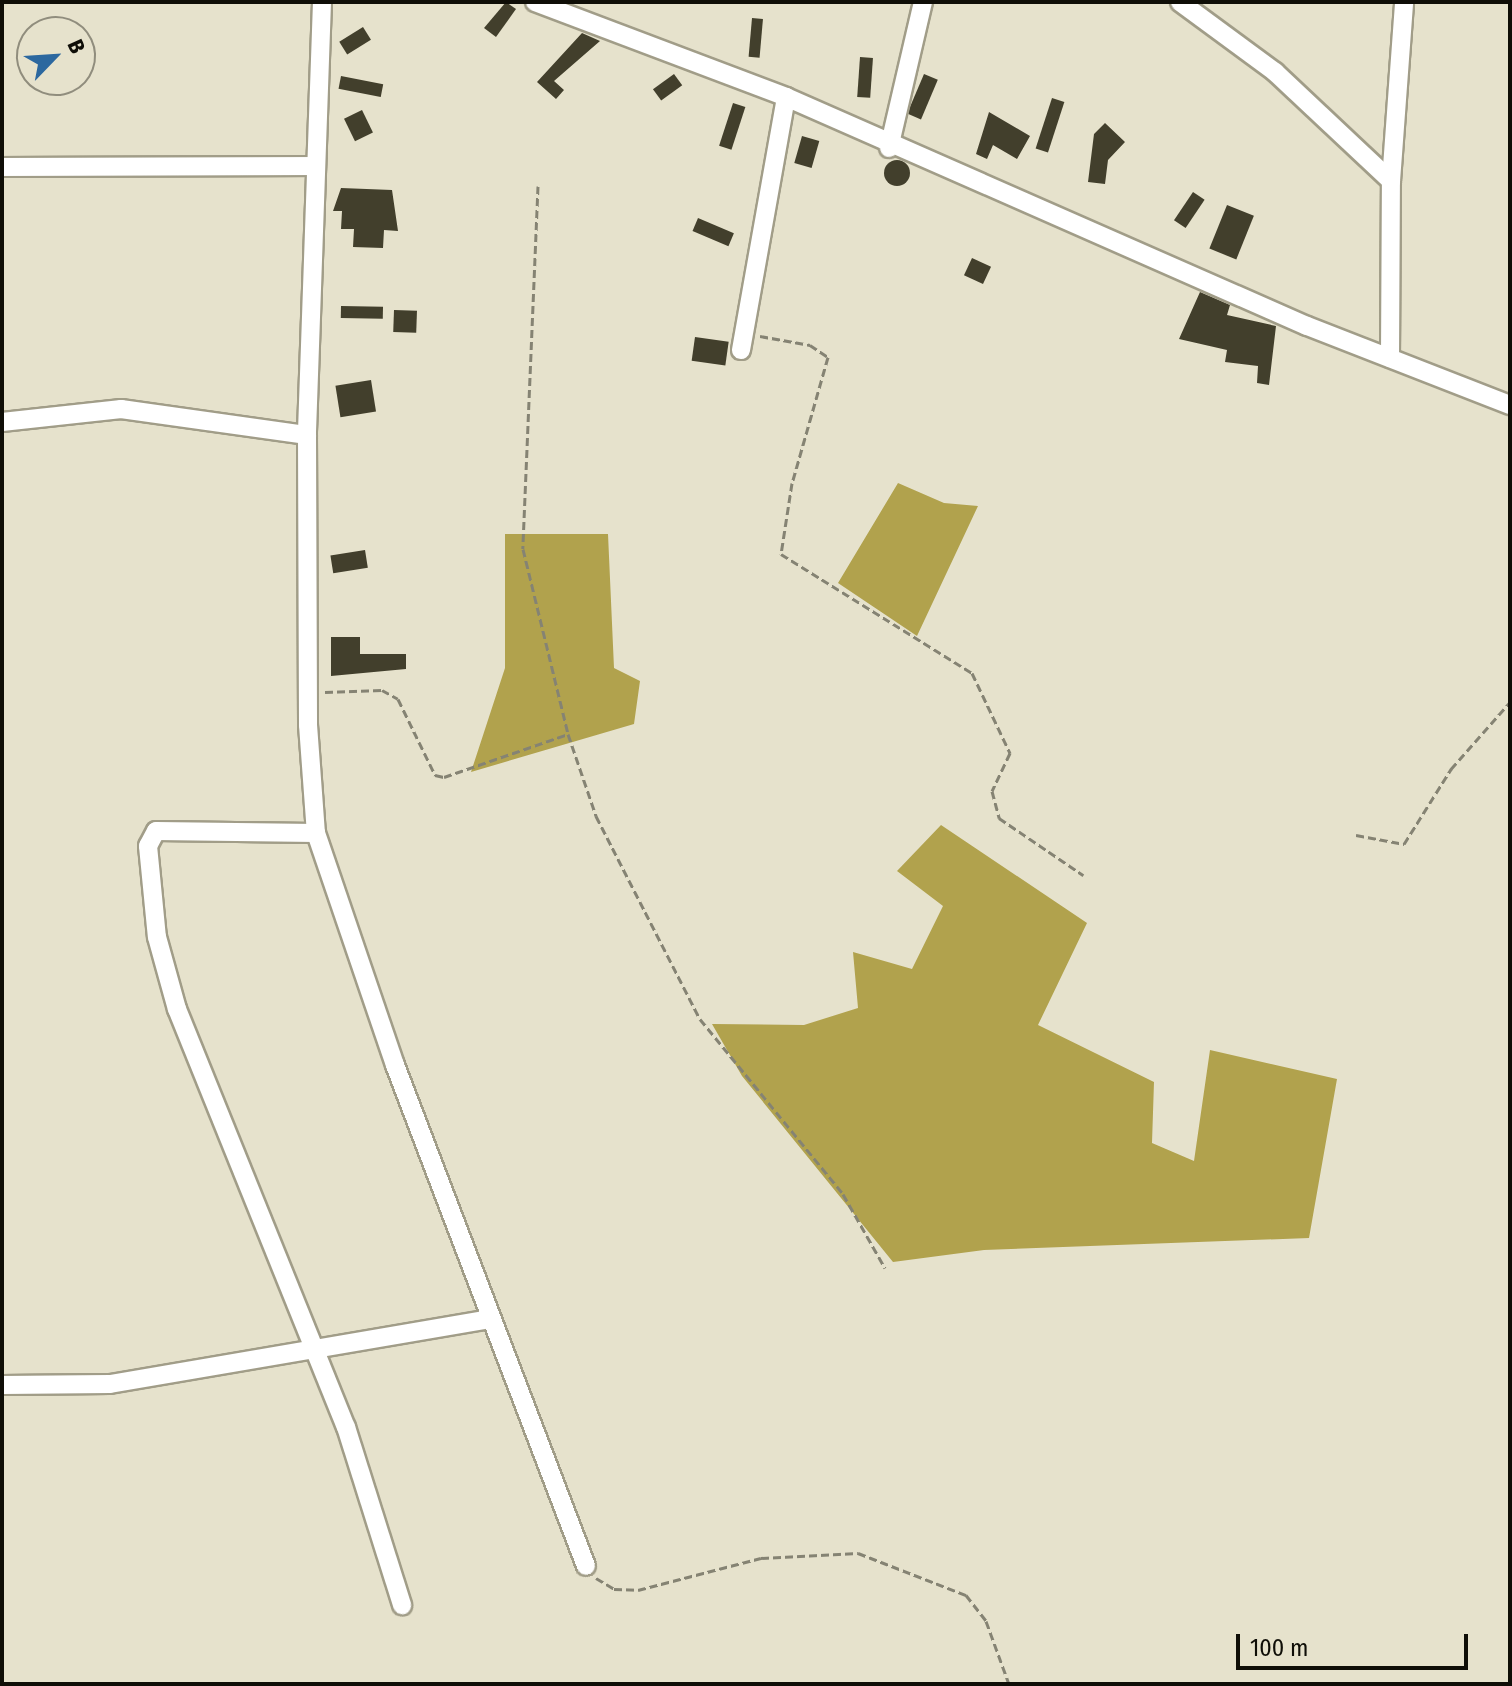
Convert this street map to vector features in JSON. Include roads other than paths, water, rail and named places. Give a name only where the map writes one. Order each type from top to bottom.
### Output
[{"type":"street","points":[[322,2],[307,435],[309,693],[316,833],[489,1319],[586,1566]]},
{"type":"street","points":[[535,2],[786,97],[889,148],[1390,358],[1510,405]]},
{"type":"street","points":[[889,148],[923,2]]},
{"type":"street","points":[[1180,2],[1228,32],[1391,181]]},
{"type":"street","points":[[1390,358],[1391,181],[1404,2]]},
{"type":"street","points":[[742,342],[786,97]]},
{"type":"street","points":[[2,167],[314,166]]},
{"type":"street","points":[[2,422],[121,409],[307,435]]},
{"type":"street","points":[[316,833],[170,827],[156,831],[148,846],[157,937],[177,1009],[310,1348],[346,1427],[402,1605]]},
{"type":"street","points":[[2,1385],[110,1384],[489,1319]]}]
